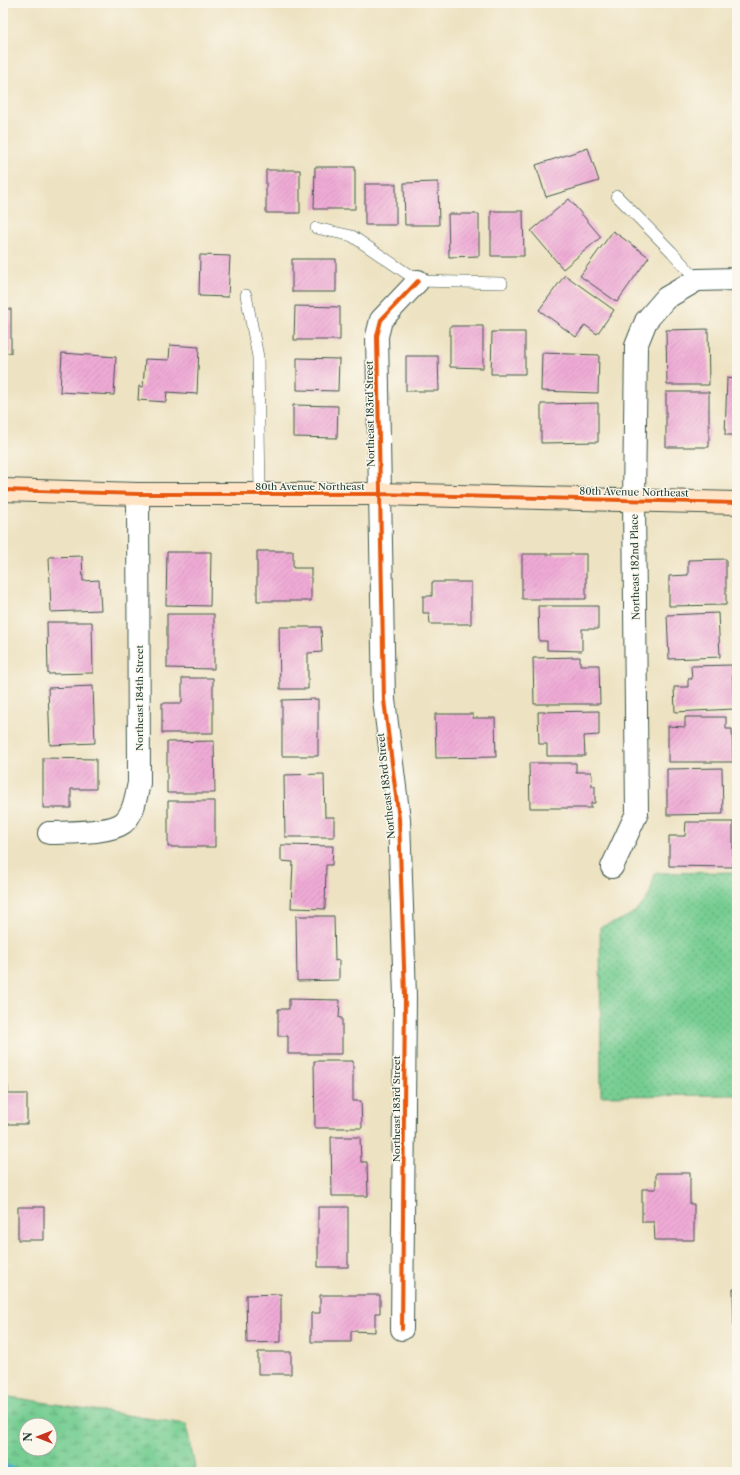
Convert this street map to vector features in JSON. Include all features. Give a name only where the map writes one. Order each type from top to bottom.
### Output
[{"type":"main road","name":"80th Avenue Northeast","points":[[3,490],[138,494],[380,494],[737,503]]},
{"type":"street","name":"Northeast 182nd Place","points":[[612,867],[637,813],[634,500],[636,346],[646,320],[666,298],[698,280],[737,279]]},
{"type":"street","name":"Northeast 183rd Street","points":[[402,1330],[404,973],[399,819],[384,700],[377,336],[381,320],[418,281]]},
{"type":"street","name":"Northeast 184th Street","points":[[49,834],[101,831],[123,823],[133,809],[139,783],[138,494]]},
{"type":"lane","points":[[617,196],[698,280]]},
{"type":"lane","points":[[316,228],[352,236],[418,281],[502,283]]},
{"type":"lane","points":[[246,296],[258,357],[260,494]]},
{"type":"green space","points":[[737,872],[737,1095],[601,1096],[600,927],[635,912],[649,895],[655,873]]},
{"type":"green space","points":[[3,1396],[186,1424],[196,1472],[3,1472]]},
{"type":"building","points":[[588,148],[599,181],[546,197],[536,165]]},
{"type":"building","points":[[315,167],[355,167],[355,209],[314,209]]},
{"type":"building","points":[[266,170],[300,170],[300,213],[266,213]]},
{"type":"building","points":[[438,182],[439,225],[405,225],[404,183]]},
{"type":"building","points":[[365,184],[396,184],[396,225],[365,225]]},
{"type":"building","points":[[569,199],[601,237],[563,269],[531,231]]},
{"type":"building","points":[[491,211],[523,211],[524,256],[491,256]]},
{"type":"building","points":[[448,214],[479,214],[479,256],[449,257]]},
{"type":"building","points":[[613,231],[649,257],[617,302],[580,276]]},
{"type":"building","points":[[200,255],[230,256],[228,297],[199,296]]},
{"type":"building","points":[[292,259],[336,259],[336,292],[292,292]]},
{"type":"building","points":[[565,275],[614,310],[597,334],[585,325],[576,337],[539,310]]},
{"type":"building","points":[[295,306],[340,307],[340,340],[294,340]]},
{"type":"building","points":[[3,309],[11,309],[11,353],[3,352]]},
{"type":"building","points":[[450,326],[483,326],[483,368],[450,367]]},
{"type":"building","points":[[708,329],[709,385],[667,385],[666,330]]},
{"type":"building","points":[[492,332],[525,332],[525,374],[491,374]]},
{"type":"building","points":[[170,345],[199,347],[197,394],[167,392],[166,402],[138,400],[139,386],[143,387],[145,359],[169,360]]},
{"type":"building","points":[[62,353],[116,357],[114,395],[60,392]]},
{"type":"building","points":[[542,353],[599,355],[598,393],[541,391]]},
{"type":"building","points":[[406,356],[438,356],[439,391],[406,391]]},
{"type":"building","points":[[297,358],[339,359],[338,391],[297,390]]},
{"type":"building","points":[[727,378],[737,379],[737,435],[725,435]]},
{"type":"building","points":[[666,392],[709,392],[709,447],[666,447]]},
{"type":"building","points":[[598,403],[598,442],[541,443],[541,404]]},
{"type":"building","points":[[293,405],[338,406],[337,438],[293,437]]},
{"type":"building","points":[[257,551],[293,551],[293,568],[311,568],[311,601],[257,601]]},
{"type":"building","points":[[167,552],[211,552],[210,606],[166,605]]},
{"type":"building","points":[[522,554],[586,554],[586,599],[522,599]]},
{"type":"building","points":[[82,556],[83,581],[99,580],[101,610],[51,612],[49,557]]},
{"type":"building","points":[[726,559],[726,605],[669,606],[669,576],[688,575],[688,560]]},
{"type":"building","points":[[432,582],[471,582],[471,624],[430,624],[429,613],[423,613],[423,596],[432,596]]},
{"type":"building","points":[[538,606],[598,606],[598,629],[582,629],[582,651],[547,650],[547,641],[539,641]]},
{"type":"building","points":[[718,613],[720,657],[669,659],[667,615]]},
{"type":"building","points":[[167,614],[214,614],[214,669],[167,668]]},
{"type":"building","points":[[47,622],[92,622],[93,673],[48,674]]},
{"type":"building","points":[[279,627],[321,627],[322,652],[308,653],[308,689],[280,689]]},
{"type":"building","points":[[580,657],[580,665],[599,665],[600,704],[534,704],[533,658]]},
{"type":"building","points":[[732,665],[734,709],[675,712],[674,687],[688,687],[688,679],[692,679],[691,666]]},
{"type":"building","points":[[182,678],[213,678],[213,733],[162,733],[162,703],[182,703]]},
{"type":"building","points":[[93,686],[95,743],[50,745],[48,688]]},
{"type":"building","points":[[318,699],[318,756],[282,756],[282,700]]},
{"type":"building","points":[[599,711],[599,735],[584,736],[585,756],[547,756],[547,744],[539,744],[538,712]]},
{"type":"building","points":[[435,714],[473,714],[473,718],[495,718],[496,757],[436,758]]},
{"type":"building","points":[[685,717],[726,717],[726,729],[732,729],[733,762],[668,762],[668,726],[685,727]]},
{"type":"building","points":[[214,741],[215,793],[167,793],[167,742]]},
{"type":"building","points":[[43,758],[96,759],[96,789],[71,789],[71,808],[43,808]]},
{"type":"building","points":[[529,763],[576,763],[576,772],[591,772],[592,786],[595,786],[595,803],[591,803],[591,808],[530,808]]},
{"type":"building","points":[[722,768],[723,814],[667,815],[667,769]]},
{"type":"building","points":[[324,774],[325,817],[334,817],[334,837],[285,837],[284,775]]},
{"type":"building","points":[[168,801],[215,801],[215,847],[168,847]]},
{"type":"building","points":[[686,822],[733,822],[733,867],[669,866],[669,836],[685,836]]},
{"type":"building","points":[[281,845],[333,846],[332,865],[326,865],[325,909],[291,908],[293,862],[281,861]]},
{"type":"building","points":[[296,916],[334,916],[335,961],[339,960],[339,980],[297,981]]},
{"type":"building","points":[[289,999],[340,1000],[339,1018],[342,1018],[342,1054],[288,1054],[288,1036],[278,1036],[278,1009],[289,1009]]},
{"type":"building","points":[[314,1061],[353,1061],[353,1101],[361,1101],[362,1128],[315,1128]]},
{"type":"building","points":[[3,1086],[8,1086],[8,1094],[27,1094],[27,1124],[3,1124]]},
{"type":"building","points":[[331,1137],[360,1137],[361,1162],[367,1162],[368,1196],[332,1196]]},
{"type":"building","points":[[656,1173],[690,1173],[690,1204],[694,1204],[694,1240],[655,1240],[654,1222],[642,1222],[642,1189],[656,1189]]},
{"type":"building","points":[[18,1207],[44,1207],[44,1240],[18,1240]]},
{"type":"building","points":[[318,1207],[348,1207],[348,1267],[318,1267]]},
{"type":"building","points":[[733,1289],[737,1289],[737,1330],[734,1330]]},
{"type":"building","points":[[281,1294],[281,1342],[247,1343],[246,1295]]},
{"type":"building","points":[[320,1295],[380,1295],[380,1313],[375,1313],[375,1332],[351,1331],[351,1342],[311,1342],[311,1313],[320,1313]]},
{"type":"building","points":[[258,1352],[291,1352],[291,1374],[258,1374]]},
{"type":"waterway","points":[[3,1466],[15,1472]]},
{"type":"cycle path","points":[[402,1329],[405,996],[399,819],[384,700],[377,336],[381,320],[418,281]]},
{"type":"cycle path","points":[[3,490],[138,494],[380,494],[737,503]]}]
